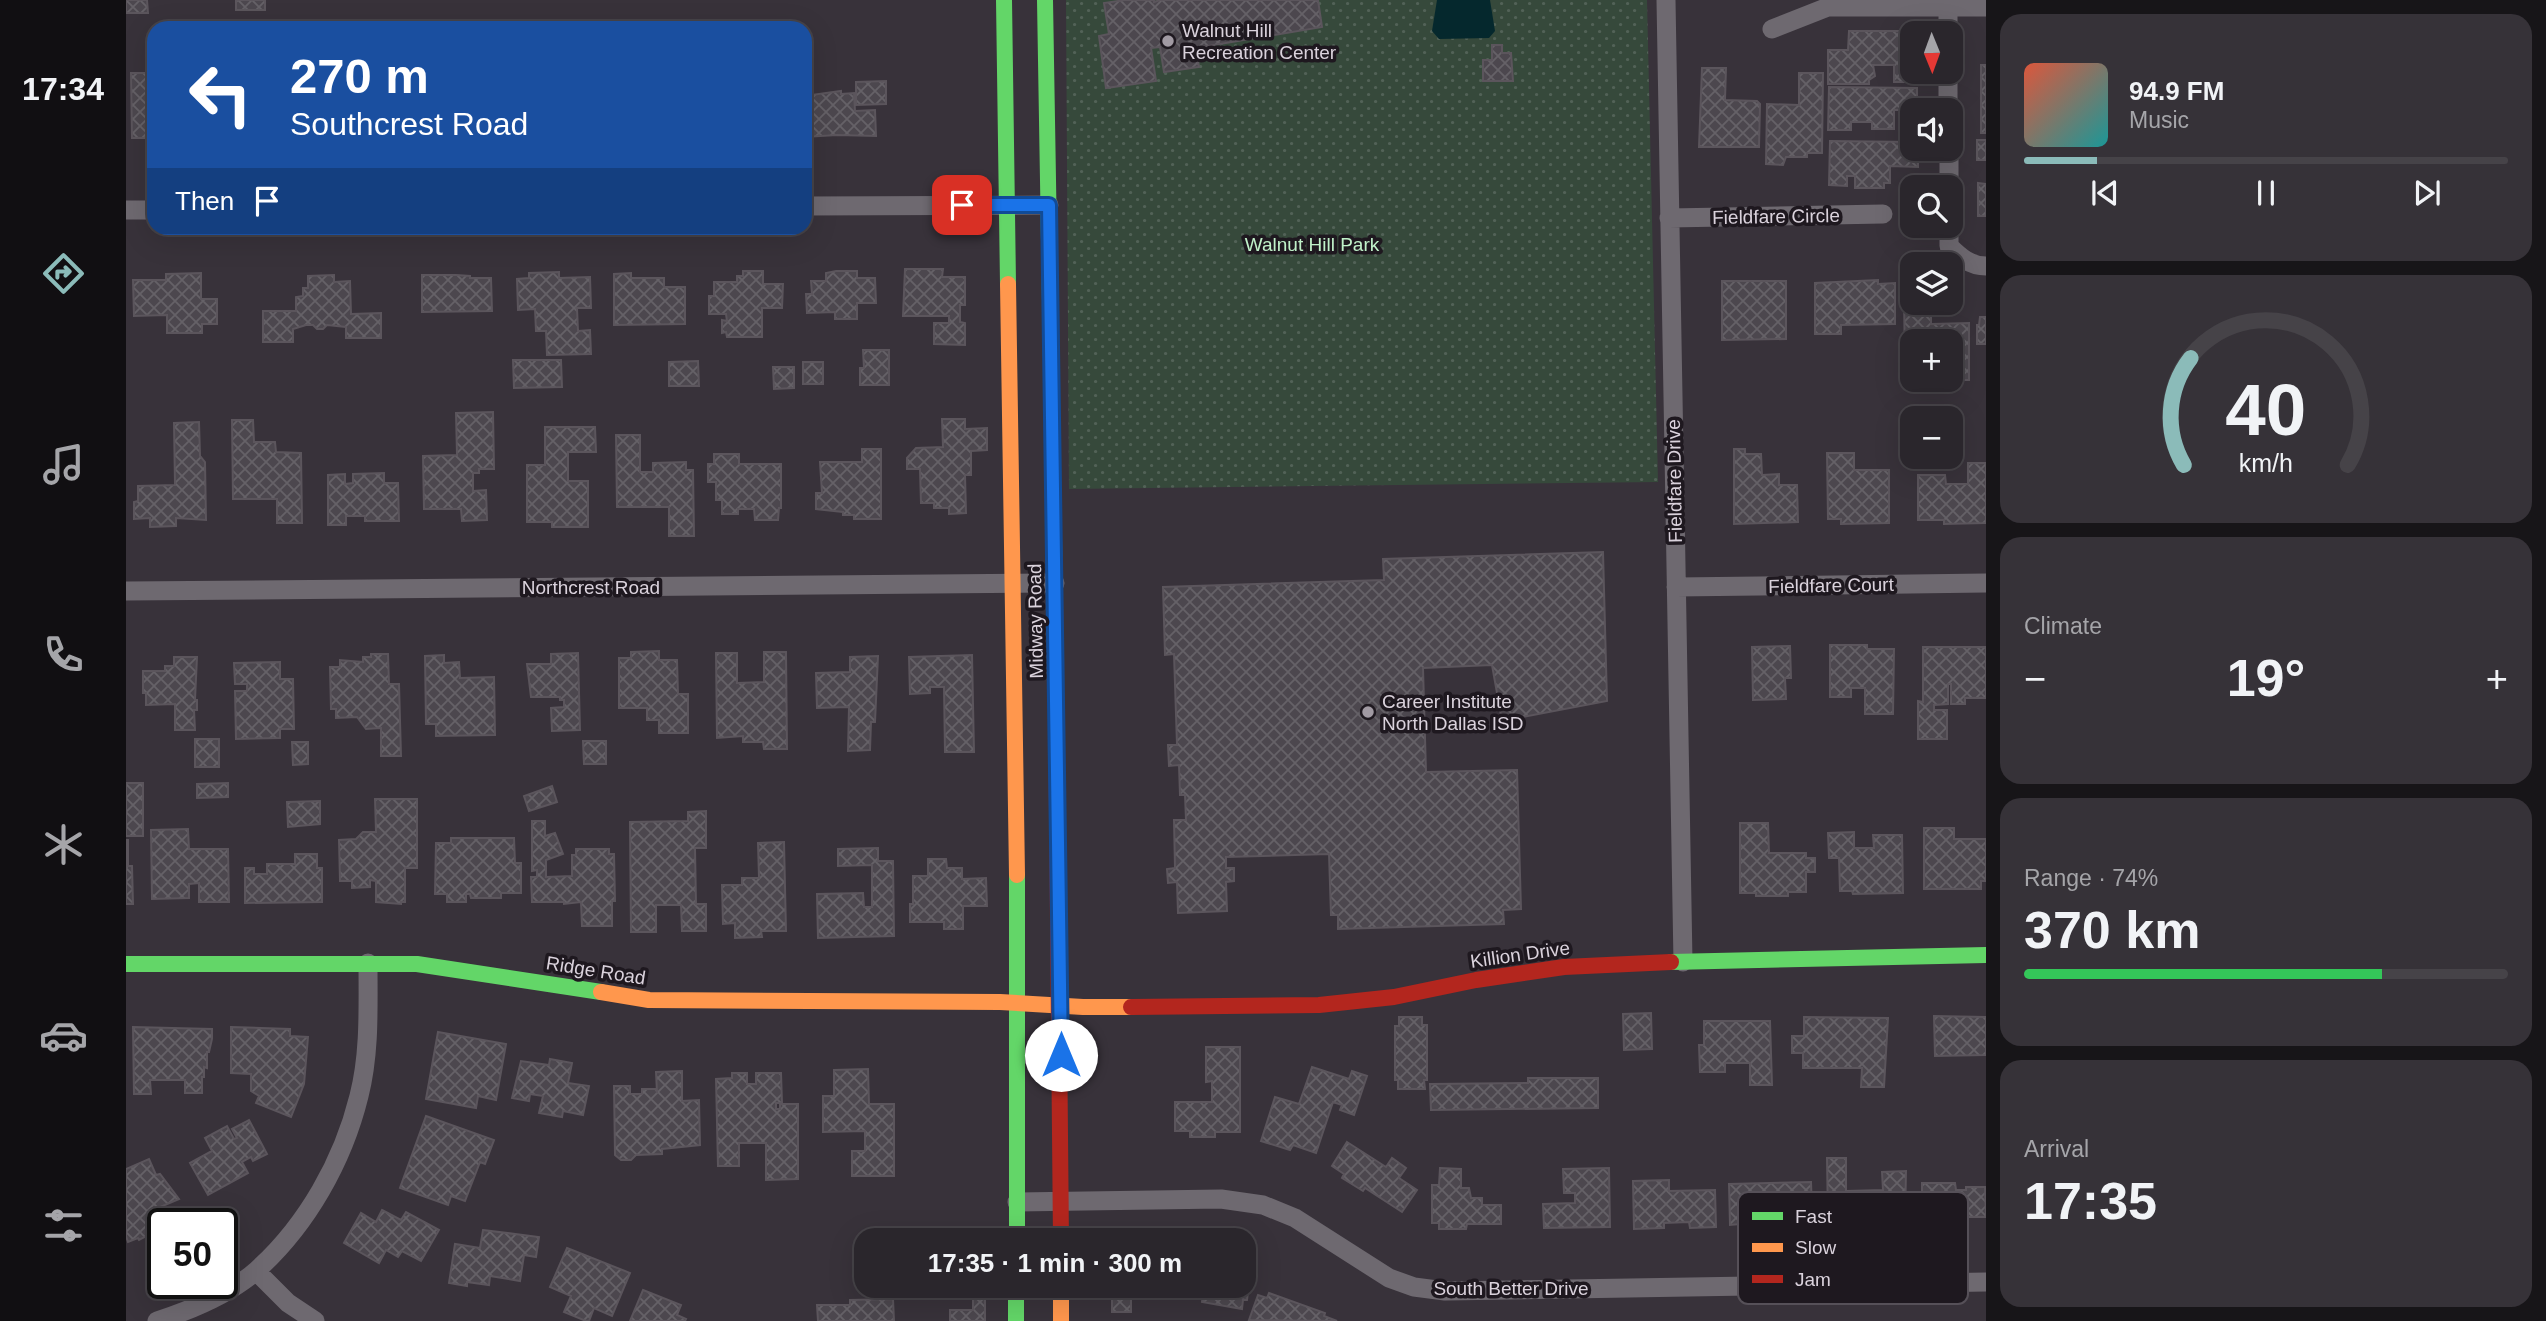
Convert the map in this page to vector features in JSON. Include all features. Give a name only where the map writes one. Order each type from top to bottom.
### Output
[{"type":"main road","name":"Midway Road","points":[[1004,0],[1018,1003],[1017,1228]]},
{"type":"main road","name":"Midway Road","points":[[1045,0],[1057,688],[1061,1228]]},
{"type":"main road","points":[[1014,689],[1057,688]]},
{"type":"main road","name":"Killion Drive","points":[[1061,1006],[1319,1005],[1394,997],[1476,980],[1564,967],[1986,955]]},
{"type":"main road","name":"Ridge Road","points":[[126,964],[368,963],[454,968],[649,1000],[1018,1003],[1061,1006]]},
{"type":"main road","points":[[1016,1298],[1016,1321]]},
{"type":"main road","points":[[1060,1321],[1061,1298]]},
{"type":"street","name":"Fieldfare Drive","points":[[1666,0],[1684,962]]},
{"type":"street","points":[[1948,2],[1948,21]]},
{"type":"street","points":[[1772,29],[1828,7],[1948,2],[1986,6]]},
{"type":"street","points":[[812,206],[1049,205]]},
{"type":"street","points":[[126,211],[147,210]]},
{"type":"street","name":"Fieldfare Circle","points":[[1669,218],[1883,214]]},
{"type":"street","points":[[1949,238],[1949,246],[1963,259],[1978,266],[1986,266]]},
{"type":"street","name":"Northcrest Road","points":[[126,591],[1055,583]]},
{"type":"street","name":"Fieldfare Court","points":[[1676,587],[1986,583]]},
{"type":"street","points":[[157,1321],[220,1295],[256,1270],[289,1235],[327,1180],[347,1136],[360,1094],[367,1035],[368,963]]},
{"type":"street","name":"South Better Drive","points":[[1017,1202],[1221,1199],[1264,1205],[1295,1218],[1389,1278],[1414,1287],[1445,1291],[1738,1286]]},
{"type":"street","points":[[256,1270],[288,1303],[315,1321]]},
{"type":"street","name":"South Better Drive","points":[[1968,1282],[1986,1282]]},
{"type":"green space","name":"Walnut Hill Park","points":[[1066,0],[1647,0],[1658,482],[1069,489]]},
{"type":"water","points":[[1437,0],[1490,0],[1495,31],[1489,38],[1439,39],[1432,31]]},
{"type":"building","points":[[126,0],[147,0],[148,13],[126,13]]},
{"type":"building","points":[[236,0],[265,0],[265,10],[236,10]]},
{"type":"building","name":"Walnut Hill Recreation Center","points":[[1125,0],[1318,0],[1322,27],[1196,48],[1199,67],[1164,72],[1160,47],[1151,48],[1156,81],[1106,88],[1099,36],[1109,34],[1104,3]]},
{"type":"building","points":[[1849,31],[1900,31],[1900,82],[1894,82],[1894,65],[1873,65],[1875,76],[1869,80],[1869,84],[1828,84],[1828,50],[1848,50]]},
{"type":"building","points":[[1492,45],[1502,45],[1502,53],[1511,53],[1513,81],[1483,81],[1483,60],[1492,60]]},
{"type":"building","points":[[1981,65],[1986,65],[1986,133],[1981,133]]},
{"type":"building","points":[[1702,68],[1726,68],[1725,100],[1757,101],[1760,104],[1759,147],[1699,147]]},
{"type":"building","points":[[131,73],[147,73],[147,138],[132,138]]},
{"type":"building","points":[[1799,73],[1823,73],[1822,153],[1807,153],[1807,157],[1786,157],[1783,165],[1766,164],[1767,104],[1799,105]]},
{"type":"building","points":[[886,81],[886,104],[856,105],[856,82]]},
{"type":"building","points":[[1829,87],[1917,88],[1917,98],[1900,98],[1900,110],[1894,110],[1894,129],[1872,129],[1872,122],[1851,122],[1851,130],[1828,130]]},
{"type":"building","points":[[841,91],[841,94],[854,93],[855,111],[875,110],[876,136],[812,137],[812,95]]},
{"type":"building","points":[[1977,140],[1986,140],[1986,160],[1977,160]]},
{"type":"building","points":[[1830,141],[1900,142],[1900,161],[1918,161],[1918,167],[1890,166],[1890,183],[1884,183],[1884,188],[1855,188],[1855,176],[1847,176],[1847,186],[1829,185]]},
{"type":"building","points":[[1978,183],[1986,184],[1986,216],[1978,216]]},
{"type":"building","points":[[905,269],[943,269],[942,277],[965,277],[965,305],[960,305],[960,322],[965,323],[965,345],[934,344],[934,323],[949,323],[949,316],[903,316]]},
{"type":"building","points":[[743,271],[763,271],[763,284],[783,284],[782,308],[762,308],[762,337],[727,337],[726,332],[722,333],[722,320],[727,321],[726,314],[709,314],[709,296],[714,296],[714,282],[737,282],[737,276],[743,276]]},
{"type":"building","points":[[857,271],[857,278],[875,278],[876,303],[857,303],[857,319],[835,319],[835,312],[807,313],[806,294],[812,294],[811,281],[826,281],[826,273]]},
{"type":"building","points":[[559,272],[559,278],[590,277],[591,308],[577,308],[578,331],[590,330],[591,354],[547,355],[546,331],[536,331],[535,309],[518,310],[517,279],[529,278],[529,273]]},
{"type":"building","points":[[201,273],[201,299],[217,299],[217,324],[202,324],[202,333],[167,333],[167,315],[134,316],[133,280],[166,280],[166,274]]},
{"type":"building","points":[[631,273],[631,278],[664,278],[664,287],[685,287],[685,324],[614,325],[614,274]]},
{"type":"building","points":[[334,275],[334,282],[350,281],[351,314],[381,313],[381,338],[346,338],[346,327],[327,325],[323,329],[317,329],[313,325],[306,325],[293,329],[293,342],[263,342],[263,311],[296,311],[296,297],[303,296],[303,288],[308,288],[308,276]]},
{"type":"building","points":[[422,275],[491,278],[492,311],[422,312]]},
{"type":"building","points":[[1878,280],[1878,284],[1895,283],[1895,324],[1841,325],[1841,334],[1815,334],[1815,283]]},
{"type":"building","points":[[1722,281],[1786,281],[1786,339],[1722,340]]},
{"type":"building","points":[[1904,315],[1931,315],[1931,324],[1969,323],[1969,380],[1963,380],[1963,329],[1904,329]]},
{"type":"building","points":[[1980,317],[1986,317],[1986,344],[1977,344]]},
{"type":"building","points":[[863,350],[889,350],[889,385],[860,385],[860,368],[864,368]]},
{"type":"building","points":[[513,360],[561,360],[562,387],[514,388]]},
{"type":"building","points":[[698,361],[699,386],[669,386],[669,362]]},
{"type":"building","points":[[803,362],[823,362],[823,384],[803,384]]},
{"type":"building","points":[[773,367],[794,367],[794,388],[774,389]]},
{"type":"building","points":[[493,412],[494,469],[479,469],[479,473],[473,473],[473,491],[486,490],[487,520],[462,521],[461,509],[424,509],[423,456],[457,455],[456,413]]},
{"type":"building","points":[[942,419],[965,419],[965,429],[987,428],[987,450],[971,451],[971,475],[965,475],[966,513],[949,514],[949,508],[934,508],[934,503],[921,503],[920,469],[907,469],[907,458],[916,448],[943,447]]},
{"type":"building","points":[[232,420],[253,420],[254,442],[275,442],[276,452],[301,453],[302,523],[277,523],[277,499],[233,499]]},
{"type":"building","points":[[199,422],[200,456],[205,462],[206,520],[176,518],[176,526],[150,527],[150,518],[134,519],[138,486],[175,485],[174,423]]},
{"type":"building","points":[[545,427],[595,427],[596,452],[568,452],[568,481],[588,481],[588,527],[552,527],[552,522],[527,522],[527,465],[545,465]]},
{"type":"building","points":[[616,435],[640,435],[640,472],[653,472],[653,463],[686,462],[686,470],[693,470],[694,536],[669,536],[669,507],[617,507]]},
{"type":"building","points":[[862,449],[881,449],[881,519],[854,519],[854,515],[843,515],[843,512],[816,509],[816,493],[822,493],[820,462],[862,462]]},
{"type":"building","points":[[1734,449],[1745,449],[1745,454],[1761,454],[1762,475],[1779,474],[1779,485],[1797,485],[1798,522],[1734,524]]},
{"type":"building","points":[[1827,453],[1854,453],[1854,470],[1889,470],[1889,523],[1841,524],[1841,519],[1828,519]]},
{"type":"building","points":[[714,454],[739,454],[739,464],[781,464],[781,508],[778,520],[755,520],[754,509],[738,509],[738,514],[722,514],[722,500],[716,500],[716,482],[708,482],[708,464],[714,464]]},
{"type":"building","points":[[1968,463],[1986,463],[1986,523],[1944,524],[1944,520],[1918,520],[1918,475],[1945,475],[1946,484],[1968,484]]},
{"type":"building","points":[[384,473],[384,483],[398,483],[399,521],[365,521],[365,516],[346,516],[346,525],[328,525],[328,475],[345,474],[345,484],[353,483],[353,474]]},
{"type":"building","points":[[1603,552],[1607,701],[1502,721],[1492,665],[1423,668],[1426,772],[1517,770],[1521,909],[1503,910],[1504,924],[1338,929],[1338,915],[1331,915],[1329,854],[1226,857],[1226,868],[1234,868],[1234,881],[1226,882],[1227,911],[1178,913],[1177,882],[1168,883],[1167,869],[1175,868],[1174,820],[1186,820],[1185,795],[1180,795],[1179,765],[1169,766],[1168,745],[1177,745],[1174,654],[1165,655],[1163,587],[1384,580],[1383,559]]},
{"type":"building","points":[[1830,645],[1867,645],[1867,649],[1894,649],[1893,714],[1865,714],[1865,688],[1851,688],[1851,697],[1830,697]]},
{"type":"building","points":[[1790,646],[1791,678],[1785,678],[1786,699],[1753,700],[1752,647]]},
{"type":"building","points":[[1923,647],[1986,647],[1986,698],[1965,698],[1965,704],[1951,704],[1951,684],[1948,684],[1948,704],[1934,705],[1934,710],[1947,710],[1947,739],[1918,739],[1918,701],[1923,702]]},
{"type":"building","points":[[659,651],[659,660],[677,660],[678,694],[688,694],[688,733],[659,733],[659,720],[647,720],[647,708],[619,708],[619,658],[631,658],[631,652]]},
{"type":"building","points":[[764,652],[786,652],[787,749],[764,749],[763,742],[743,742],[743,736],[717,738],[716,653],[737,653],[737,683],[764,682]]},
{"type":"building","points":[[578,653],[580,730],[552,731],[551,708],[564,707],[564,700],[560,700],[560,697],[531,697],[527,664],[551,664],[551,654]]},
{"type":"building","points":[[371,654],[388,654],[389,684],[399,684],[401,756],[381,756],[381,728],[366,729],[357,717],[336,718],[336,709],[331,709],[330,667],[340,667],[340,660],[363,662],[363,657],[371,657]]},
{"type":"building","points":[[444,655],[444,663],[459,662],[460,678],[494,677],[495,735],[436,736],[436,724],[426,724],[425,656]]},
{"type":"building","points":[[972,655],[974,752],[945,752],[944,687],[930,687],[930,693],[910,694],[909,657]]},
{"type":"building","points":[[878,656],[875,722],[871,722],[870,750],[848,751],[849,707],[817,708],[816,673],[850,672],[850,657]]},
{"type":"building","points":[[174,657],[197,657],[195,730],[175,730],[175,704],[146,705],[143,671],[165,671],[165,666],[174,666]]},
{"type":"building","points":[[280,662],[280,679],[293,679],[294,729],[280,729],[280,738],[236,739],[235,691],[247,691],[247,684],[235,684],[234,663]]},
{"type":"building","points":[[195,739],[219,739],[219,767],[195,767]]},
{"type":"building","points":[[583,741],[606,741],[606,764],[584,764]]},
{"type":"building","points":[[292,742],[308,742],[308,764],[293,765]]},
{"type":"building","points":[[126,783],[143,783],[143,836],[126,836]]},
{"type":"building","points":[[228,783],[228,797],[197,798],[197,784]]},
{"type":"building","points":[[552,786],[557,802],[529,811],[524,796]]},
{"type":"building","points":[[375,799],[417,799],[417,868],[405,868],[405,902],[401,904],[376,902],[376,881],[370,880],[370,887],[352,888],[352,881],[340,881],[339,840],[356,839],[363,832],[376,832]]},
{"type":"building","points":[[320,801],[320,824],[288,827],[287,802]]},
{"type":"building","points":[[706,811],[706,848],[695,848],[696,904],[706,904],[706,931],[682,931],[681,905],[656,905],[656,932],[631,932],[630,822],[688,821],[688,812]]},
{"type":"building","points":[[532,821],[545,821],[545,836],[555,833],[563,854],[546,860],[546,877],[572,876],[572,855],[576,855],[576,849],[609,849],[609,854],[614,854],[615,901],[612,901],[612,926],[582,926],[581,902],[532,902],[531,877],[537,877],[537,870],[532,871]]},
{"type":"building","points":[[1740,823],[1768,823],[1769,853],[1806,853],[1806,858],[1815,858],[1815,872],[1806,872],[1806,892],[1788,892],[1788,896],[1740,893]]},
{"type":"building","points":[[1924,828],[1954,828],[1954,839],[1986,839],[1986,881],[1981,881],[1981,889],[1924,889]]},
{"type":"building","points":[[188,829],[189,849],[228,849],[229,902],[199,902],[199,883],[189,884],[189,898],[152,899],[151,830]]},
{"type":"building","points":[[1854,832],[1854,848],[1874,848],[1873,835],[1902,835],[1903,893],[1853,894],[1852,891],[1840,891],[1839,858],[1829,858],[1828,833]]},
{"type":"building","points":[[451,838],[514,838],[515,863],[521,863],[521,893],[501,893],[501,898],[471,898],[470,894],[466,894],[466,902],[447,902],[447,894],[435,894],[436,843],[451,843]]},
{"type":"building","points":[[126,840],[128,866],[132,866],[133,904],[126,904]]},
{"type":"building","points":[[784,842],[786,931],[761,931],[762,937],[735,938],[735,923],[723,924],[722,885],[742,885],[742,878],[759,878],[758,843]]},
{"type":"building","points":[[878,848],[878,861],[893,861],[894,936],[818,938],[817,894],[863,893],[864,907],[872,907],[872,865],[838,866],[838,849]]},
{"type":"building","points":[[295,854],[317,854],[317,868],[322,868],[322,902],[245,903],[245,868],[254,868],[254,874],[267,874],[267,864],[295,864]]},
{"type":"building","points":[[928,859],[946,859],[947,868],[962,868],[962,879],[986,878],[987,906],[963,906],[963,929],[944,929],[944,922],[910,922],[913,876],[928,876]]},
{"type":"building","points":[[1651,1013],[1652,1049],[1624,1050],[1623,1014]]},
{"type":"building","points":[[1934,1016],[1986,1017],[1986,1055],[1935,1056]]},
{"type":"building","points":[[1399,1017],[1422,1017],[1422,1025],[1427,1025],[1425,1089],[1398,1089],[1398,1080],[1395,1080],[1395,1026],[1399,1026]]},
{"type":"building","points":[[1804,1017],[1888,1018],[1884,1087],[1861,1087],[1862,1068],[1803,1068],[1803,1053],[1792,1053],[1792,1036],[1804,1036]]},
{"type":"building","points":[[1704,1021],[1770,1021],[1772,1085],[1750,1085],[1750,1063],[1725,1063],[1725,1072],[1700,1072],[1699,1045],[1704,1045]]},
{"type":"building","points":[[133,1027],[212,1029],[207,1068],[204,1067],[202,1077],[202,1093],[185,1093],[185,1080],[150,1080],[151,1094],[134,1094]]},
{"type":"building","points":[[231,1027],[290,1029],[290,1036],[308,1037],[304,1084],[291,1117],[256,1103],[259,1096],[251,1091],[251,1074],[231,1073]]},
{"type":"building","points":[[438,1032],[506,1044],[496,1100],[478,1096],[476,1108],[426,1099]]},
{"type":"building","points":[[1206,1047],[1240,1047],[1240,1132],[1215,1132],[1215,1137],[1190,1137],[1190,1131],[1175,1131],[1175,1102],[1212,1102],[1212,1081],[1206,1082]]},
{"type":"building","points":[[550,1059],[572,1063],[568,1083],[589,1086],[583,1115],[563,1111],[562,1117],[539,1113],[543,1096],[530,1094],[529,1101],[512,1098],[521,1061],[549,1065]]},
{"type":"building","points":[[1312,1067],[1349,1079],[1352,1071],[1367,1076],[1354,1115],[1340,1110],[1342,1105],[1333,1102],[1316,1153],[1293,1145],[1290,1150],[1261,1141],[1275,1097],[1299,1104]]},
{"type":"building","points":[[868,1069],[869,1104],[894,1104],[894,1176],[852,1176],[852,1151],[865,1151],[865,1131],[823,1132],[823,1096],[834,1096],[834,1070]]},
{"type":"building","points":[[682,1071],[682,1101],[699,1100],[700,1145],[662,1149],[662,1154],[636,1155],[631,1160],[621,1160],[615,1155],[614,1086],[630,1086],[630,1094],[642,1094],[642,1089],[656,1089],[657,1093],[656,1072]]},
{"type":"building","points":[[732,1073],[747,1073],[747,1084],[756,1084],[756,1073],[781,1073],[782,1103],[776,1103],[776,1109],[780,1109],[780,1104],[798,1104],[798,1179],[766,1180],[766,1143],[739,1143],[739,1166],[718,1166],[716,1079],[732,1078]]},
{"type":"building","points":[[1528,1078],[1598,1078],[1598,1108],[1431,1110],[1430,1084],[1528,1083]]},
{"type":"building","points":[[426,1116],[494,1140],[485,1164],[480,1162],[465,1201],[451,1196],[448,1205],[400,1188]]},
{"type":"building","points":[[249,1120],[267,1154],[253,1161],[251,1157],[242,1162],[248,1173],[208,1195],[190,1163],[212,1151],[205,1138],[227,1126],[234,1139],[237,1138],[232,1129]]},
{"type":"building","points":[[1347,1142],[1386,1167],[1392,1158],[1406,1168],[1399,1178],[1417,1190],[1402,1212],[1365,1188],[1363,1191],[1342,1178],[1344,1174],[1332,1166]]},
{"type":"building","points":[[1827,1158],[1846,1158],[1846,1191],[1883,1190],[1882,1172],[1906,1171],[1906,1192],[1828,1192]]},
{"type":"building","points":[[149,1159],[156,1175],[160,1174],[179,1199],[160,1208],[147,1208],[147,1236],[128,1242],[126,1236],[126,1169]]},
{"type":"building","points":[[1440,1168],[1461,1169],[1461,1188],[1469,1188],[1471,1198],[1482,1198],[1482,1205],[1501,1205],[1501,1224],[1467,1224],[1466,1229],[1439,1229],[1439,1223],[1432,1223],[1432,1185],[1439,1185]]},
{"type":"building","points":[[1609,1168],[1610,1227],[1544,1228],[1543,1204],[1575,1203],[1575,1193],[1564,1193],[1563,1169]]},
{"type":"building","points":[[1669,1180],[1669,1191],[1715,1190],[1716,1227],[1690,1228],[1689,1222],[1664,1223],[1664,1228],[1634,1229],[1633,1181]]},
{"type":"building","points":[[1811,1182],[1811,1192],[1738,1192],[1738,1224],[1730,1225],[1729,1184]]},
{"type":"building","points":[[1922,1183],[1955,1183],[1956,1190],[1985,1187],[1986,1217],[1968,1217],[1968,1192],[1922,1192]]},
{"type":"building","points":[[382,1210],[401,1220],[406,1212],[439,1230],[421,1261],[402,1251],[398,1257],[386,1250],[379,1263],[344,1243],[361,1213],[376,1222]]},
{"type":"building","points":[[483,1230],[539,1237],[536,1257],[524,1255],[520,1281],[490,1276],[489,1285],[449,1283],[455,1244],[480,1248]]},
{"type":"building","points":[[567,1248],[630,1273],[612,1316],[594,1308],[589,1321],[586,1321],[564,1312],[571,1296],[550,1287]]},
{"type":"building","points":[[643,1290],[681,1305],[677,1315],[686,1319],[685,1321],[630,1321]]},
{"type":"building","points":[[1269,1293],[1325,1313],[1324,1316],[1337,1321],[1249,1320],[1258,1295],[1267,1298]]},
{"type":"building","points":[[973,1298],[985,1298],[985,1321],[950,1321],[950,1310],[973,1310]]},
{"type":"building","points":[[1112,1298],[1131,1298],[1131,1312],[1112,1312]]},
{"type":"building","points":[[1203,1298],[1247,1298],[1243,1300],[1242,1309],[1202,1302]]},
{"type":"building","points":[[893,1299],[894,1321],[818,1321],[817,1305],[850,1305],[850,1300]]},
{"type":"traffic: fast","points":[[1004,0],[1008,284]]},
{"type":"traffic: fast","points":[[1045,0],[1055,600]]},
{"type":"traffic: fast","points":[[1017,875],[1017,1228]]},
{"type":"traffic: fast","points":[[1671,962],[1986,955]]},
{"type":"traffic: fast","points":[[126,964],[417,964],[601,992]]},
{"type":"traffic: fast","points":[[1016,1298],[1016,1321]]},
{"type":"traffic: slow","points":[[1008,284],[1017,875]]},
{"type":"traffic: slow","points":[[601,992],[649,1000],[1000,1002],[1131,1007]]},
{"type":"traffic: slow","points":[[1061,1298],[1061,1321]]},
{"type":"traffic: jam","points":[[1055,600],[1061,1228]]},
{"type":"traffic: jam","points":[[1131,1007],[1319,1005],[1394,997],[1476,980],[1564,967],[1671,962]]},
{"type":"place","name":"Walnut Hill Recreation Center","points":[[1168,41]]},
{"type":"place","name":"Career Institute North Dallas ISD","points":[[1368,712]]},
{"type":"route","points":[[962,205],[1049,205],[1061,1055]]}]
